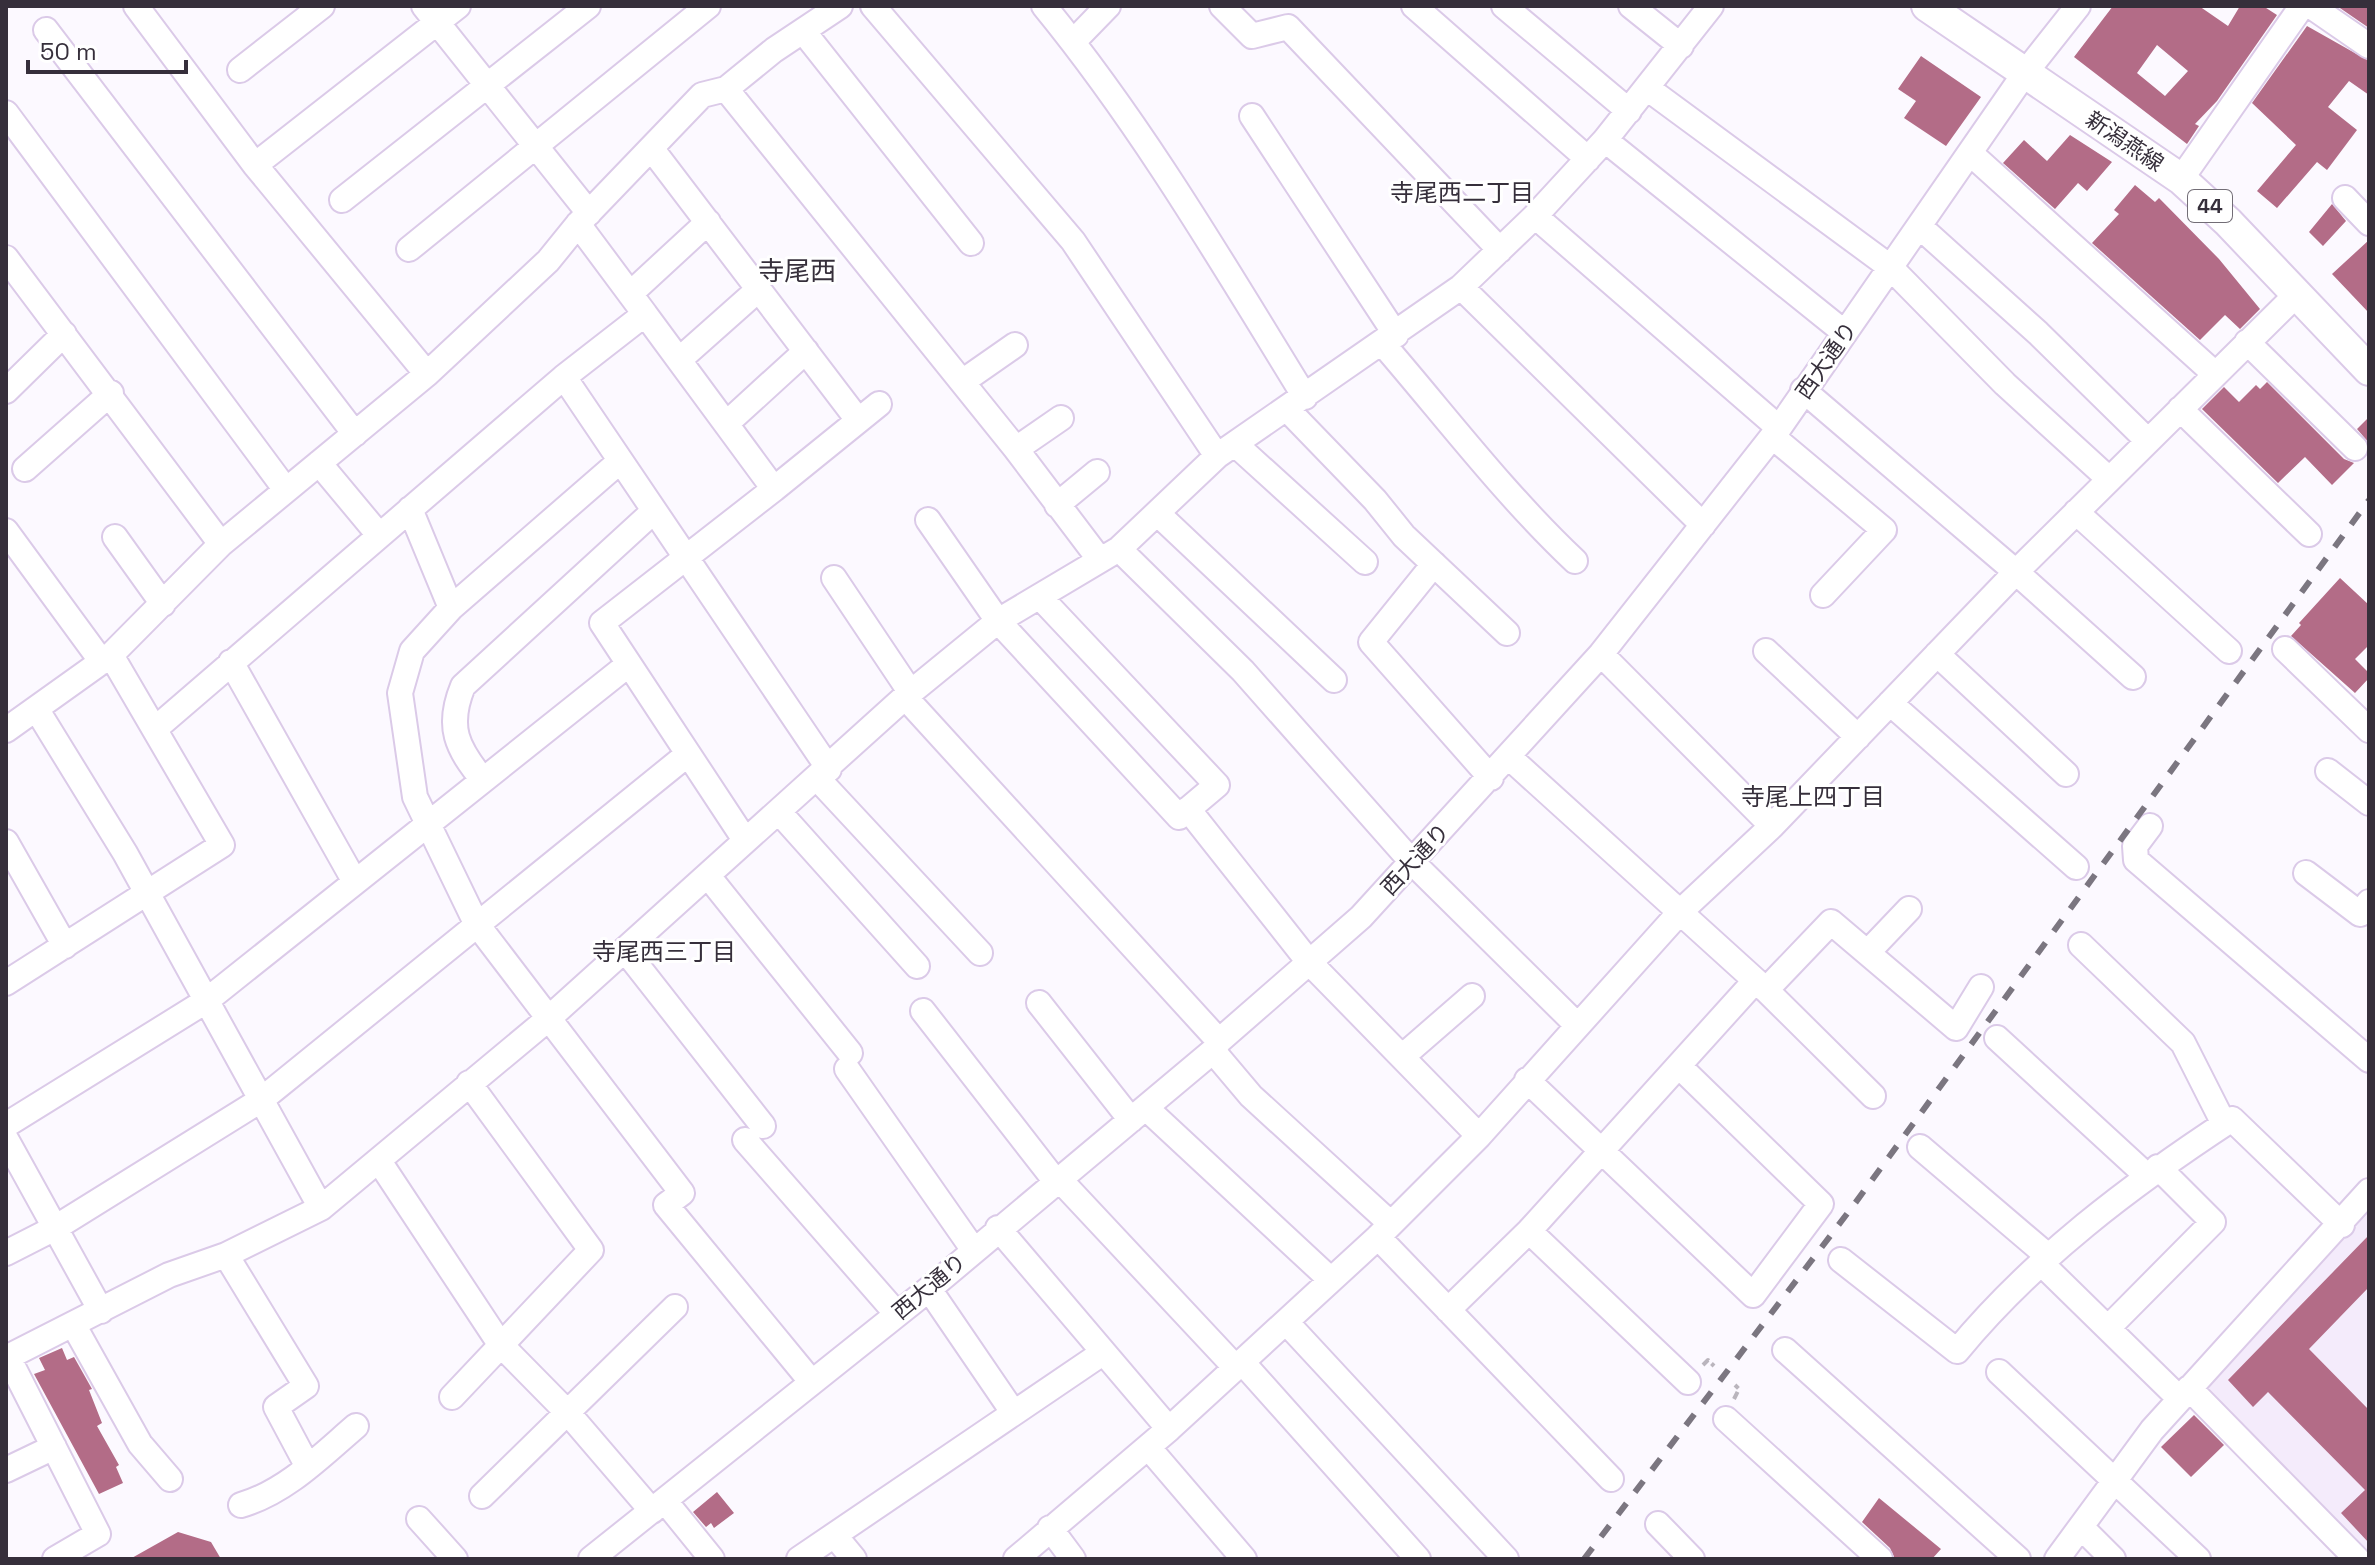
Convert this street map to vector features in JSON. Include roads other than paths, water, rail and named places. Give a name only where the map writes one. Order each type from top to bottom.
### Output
[{"type":"main road","name":"新潟燕線","points":[[1927,6],[2181,179],[2228,222],[2369,370]]},
{"type":"street","points":[[136,6],[255,165],[427,374]]},
{"type":"street","points":[[240,70],[322,6]]},
{"type":"street","points":[[255,165],[430,14],[458,6]]},
{"type":"street","points":[[342,200],[588,6]]},
{"type":"street","points":[[409,249],[708,6]]},
{"type":"street","points":[[873,6],[1073,241],[1226,450],[1365,562]]},
{"type":"street","points":[[1044,6],[1073,42],[1195,219],[1296,403],[1434,564],[1507,633]]},
{"type":"street","points":[[1073,42],[1108,6]]},
{"type":"street","points":[[1222,6],[1252,36],[1288,27],[1500,250]]},
{"type":"street","points":[[1414,6],[1588,159]]},
{"type":"street","points":[[1504,6],[1629,111]]},
{"type":"street","points":[[1631,6],[1681,46]]},
{"type":"street","points":[[55,1559],[98,1534],[7,1357],[169,1275],[226,1255],[321,1208],[548,1019],[908,695],[998,621],[1110,554],[1226,450],[1461,287],[1535,216],[1605,140],[1711,6]]},
{"type":"street","name":"西大通り","points":[[591,1559],[810,1380],[929,1289],[998,1228],[1138,1114],[1361,917],[1510,758],[1601,654],[1703,525],[1776,432],[2025,73],[2078,6]]},
{"type":"street","points":[[2181,179],[2302,6]]},
{"type":"street","points":[[2311,6],[2369,46]]},
{"type":"street","points":[[6,730],[107,659],[221,544],[427,374],[548,261],[702,95],[726,89],[838,7]]},
{"type":"street","points":[[430,14],[534,146],[630,294],[774,489]]},
{"type":"street","points":[[46,30],[355,434]]},
{"type":"street","points":[[803,31],[971,243]]},
{"type":"street","points":[[1647,88],[1890,267],[2005,384],[2109,479]]},
{"type":"street","points":[[726,89],[1016,449],[1057,505],[1243,671],[1412,862],[1576,1024]]},
{"type":"street","points":[[6,113],[286,490]]},
{"type":"street","points":[[1252,116],[1390,339],[1524,513],[1575,561]]},
{"type":"street","points":[[1605,140],[1845,333]]},
{"type":"street","points":[[651,148],[858,420]]},
{"type":"street","points":[[1970,153],[2215,374]]},
{"type":"street","points":[[2345,198],[2369,223]]},
{"type":"street","points":[[1535,216],[1884,530],[1823,595]]},
{"type":"street","points":[[630,294],[708,222]]},
{"type":"street","points":[[1919,226],[2038,333],[2148,441]]},
{"type":"street","points":[[6,258],[111,393],[221,544]]},
{"type":"street","points":[[1461,287],[1703,525]]},
{"type":"street","points":[[679,360],[759,289]]},
{"type":"street","points":[[1016,1559],[1169,1429],[1384,1230],[1479,1136],[1576,1024],[1680,912],[1772,826],[2016,572],[2297,294]]},
{"type":"street","points":[[155,729],[564,377],[645,314]]},
{"type":"street","points":[[6,391],[64,334]]},
{"type":"street","points":[[2247,342],[2355,448]]},
{"type":"street","points":[[962,382],[1015,345]]},
{"type":"street","points":[[726,424],[806,351]]},
{"type":"street","points":[[564,377],[686,558],[823,774],[980,953]]},
{"type":"street","points":[[1803,390],[2016,572],[2133,677]]},
{"type":"street","points":[[25,469],[111,393]]},
{"type":"street","points":[[745,840],[602,623],[879,404]]},
{"type":"street","points":[[2180,409],[2309,534]]},
{"type":"street","points":[[1016,449],[1061,418]]},
{"type":"street","points":[[619,462],[451,608],[412,651],[400,693],[415,797],[476,923],[682,1193],[666,1205],[810,1380]]},
{"type":"street","points":[[319,463],[379,535]]},
{"type":"street","points":[[1057,505],[1097,472]]},
{"type":"street","points":[[410,509],[451,608]]},
{"type":"street","points":[[483,780],[460,752],[455,707],[463,686],[654,511]]},
{"type":"street","points":[[2076,512],[2229,651]]},
{"type":"street","points":[[1157,513],[1334,680]]},
{"type":"street","points":[[928,520],[998,621],[1179,817],[1217,785],[1040,597]]},
{"type":"street","points":[[6,531],[107,659],[155,729],[222,845],[6,983]]},
{"type":"street","points":[[115,537],[163,604]]},
{"type":"street","points":[[1434,564],[1371,642],[1491,778]]},
{"type":"street","points":[[834,578],[908,695],[1216,1046],[1251,1096],[1384,1230],[1448,1310],[1611,1479]]},
{"type":"street","points":[[2285,649],[2369,730]]},
{"type":"street","points":[[1766,651],[1858,737]]},
{"type":"street","points":[[1601,654],[1772,826]]},
{"type":"street","points":[[1937,654],[2066,774]]},
{"type":"street","points":[[231,662],[355,882]]},
{"type":"street","points":[[6,1125],[206,1001],[629,664]]},
{"type":"street","points":[[1890,703],[2076,867]]},
{"type":"street","points":[[37,710],[147,894],[321,1208]]},
{"type":"street","points":[[6,1253],[55,1228],[261,1100],[688,754]]},
{"type":"street","points":[[1510,758],[1761,986],[1873,1096]]},
{"type":"street","points":[[2328,771],[2369,803]]},
{"type":"street","points":[[1188,809],[1309,962],[1479,1136]]},
{"type":"street","points":[[779,812],[917,966]]},
{"type":"street","points":[[2150,826],[2135,846],[2136,860],[2369,1060]]},
{"type":"street","points":[[6,842],[65,946]]},
{"type":"street","points":[[2306,873],[2360,914],[2369,902]]},
{"type":"street","points":[[708,876],[849,1061],[973,1249]]},
{"type":"street","points":[[1868,952],[1909,909]]},
{"type":"street","points":[[1448,1310],[1529,1231],[1599,1149],[1761,986],[1831,922],[1956,1028],[1981,987]]},
{"type":"street","points":[[2081,945],[2183,1043],[2224,1124]]},
{"type":"street","points":[[625,950],[754,1133],[897,1314]]},
{"type":"street","points":[[1403,1056],[1472,996]]},
{"type":"street","points":[[1039,1003],[1138,1114],[1331,1280]]},
{"type":"street","points":[[923,1011],[1058,1181],[1239,1365],[1418,1559]]},
{"type":"street","points":[[1997,1038],[2213,1222],[2108,1328]]},
{"type":"street","points":[[1527,1080],[1753,1295],[1821,1204],[1680,1067]]},
{"type":"street","points":[[452,1397],[591,1250],[469,1083]]},
{"type":"street","points":[[1841,1260],[1957,1351],[1993,1308],[2046,1260],[2152,1171],[2232,1119],[2342,1225]]},
{"type":"street","points":[[6,1139],[101,1311]]},
{"type":"street","points":[[1920,1147],[2046,1260],[2108,1328],[2184,1394],[2357,1559]]},
{"type":"street","points":[[379,1161],[500,1344],[712,1559]]},
{"type":"street","points":[[2057,1559],[2184,1394],[2342,1225],[2369,1191]]},
{"type":"street","points":[[998,1228],[1101,1354],[1169,1429]]},
{"type":"street","points":[[1529,1231],[1688,1382]]},
{"type":"street","points":[[226,1255],[306,1386],[276,1407],[308,1467]]},
{"type":"street","points":[[929,1289],[1013,1412]]},
{"type":"street","points":[[482,1496],[675,1307]]},
{"type":"street","points":[[1286,1322],[1506,1559]]},
{"type":"street","points":[[73,1324],[140,1444],[170,1479]]},
{"type":"street","points":[[1785,1350],[2018,1559]]},
{"type":"street","points":[[799,1559],[1101,1354]]},
{"type":"street","points":[[1999,1372],[2198,1559]]},
{"type":"street","points":[[1726,1419],[1880,1559]]},
{"type":"street","points":[[241,1505],[261,1499],[308,1467],[356,1426]]},
{"type":"street","points":[[6,1470],[54,1447]]},
{"type":"street","points":[[1148,1447],[1244,1559]]},
{"type":"street","points":[[419,1519],[455,1559]]},
{"type":"street","points":[[1658,1524],[1692,1559]]},
{"type":"street","points":[[2081,1527],[2113,1559]]},
{"type":"street","points":[[1050,1528],[1073,1559]]},
{"type":"street","points":[[835,1536],[854,1559]]},
{"type":"railway","points":[[1584,1559],[1853,1206],[2369,500]]},
{"type":"district","name":"寺尾西二丁目","points":[[1462,192]]},
{"type":"district","name":"寺尾西","points":[[797,271]]},
{"type":"district","name":"寺尾上四丁目","points":[[1813,796]]},
{"type":"district","name":"寺尾西三丁目","points":[[664,951]]}]
